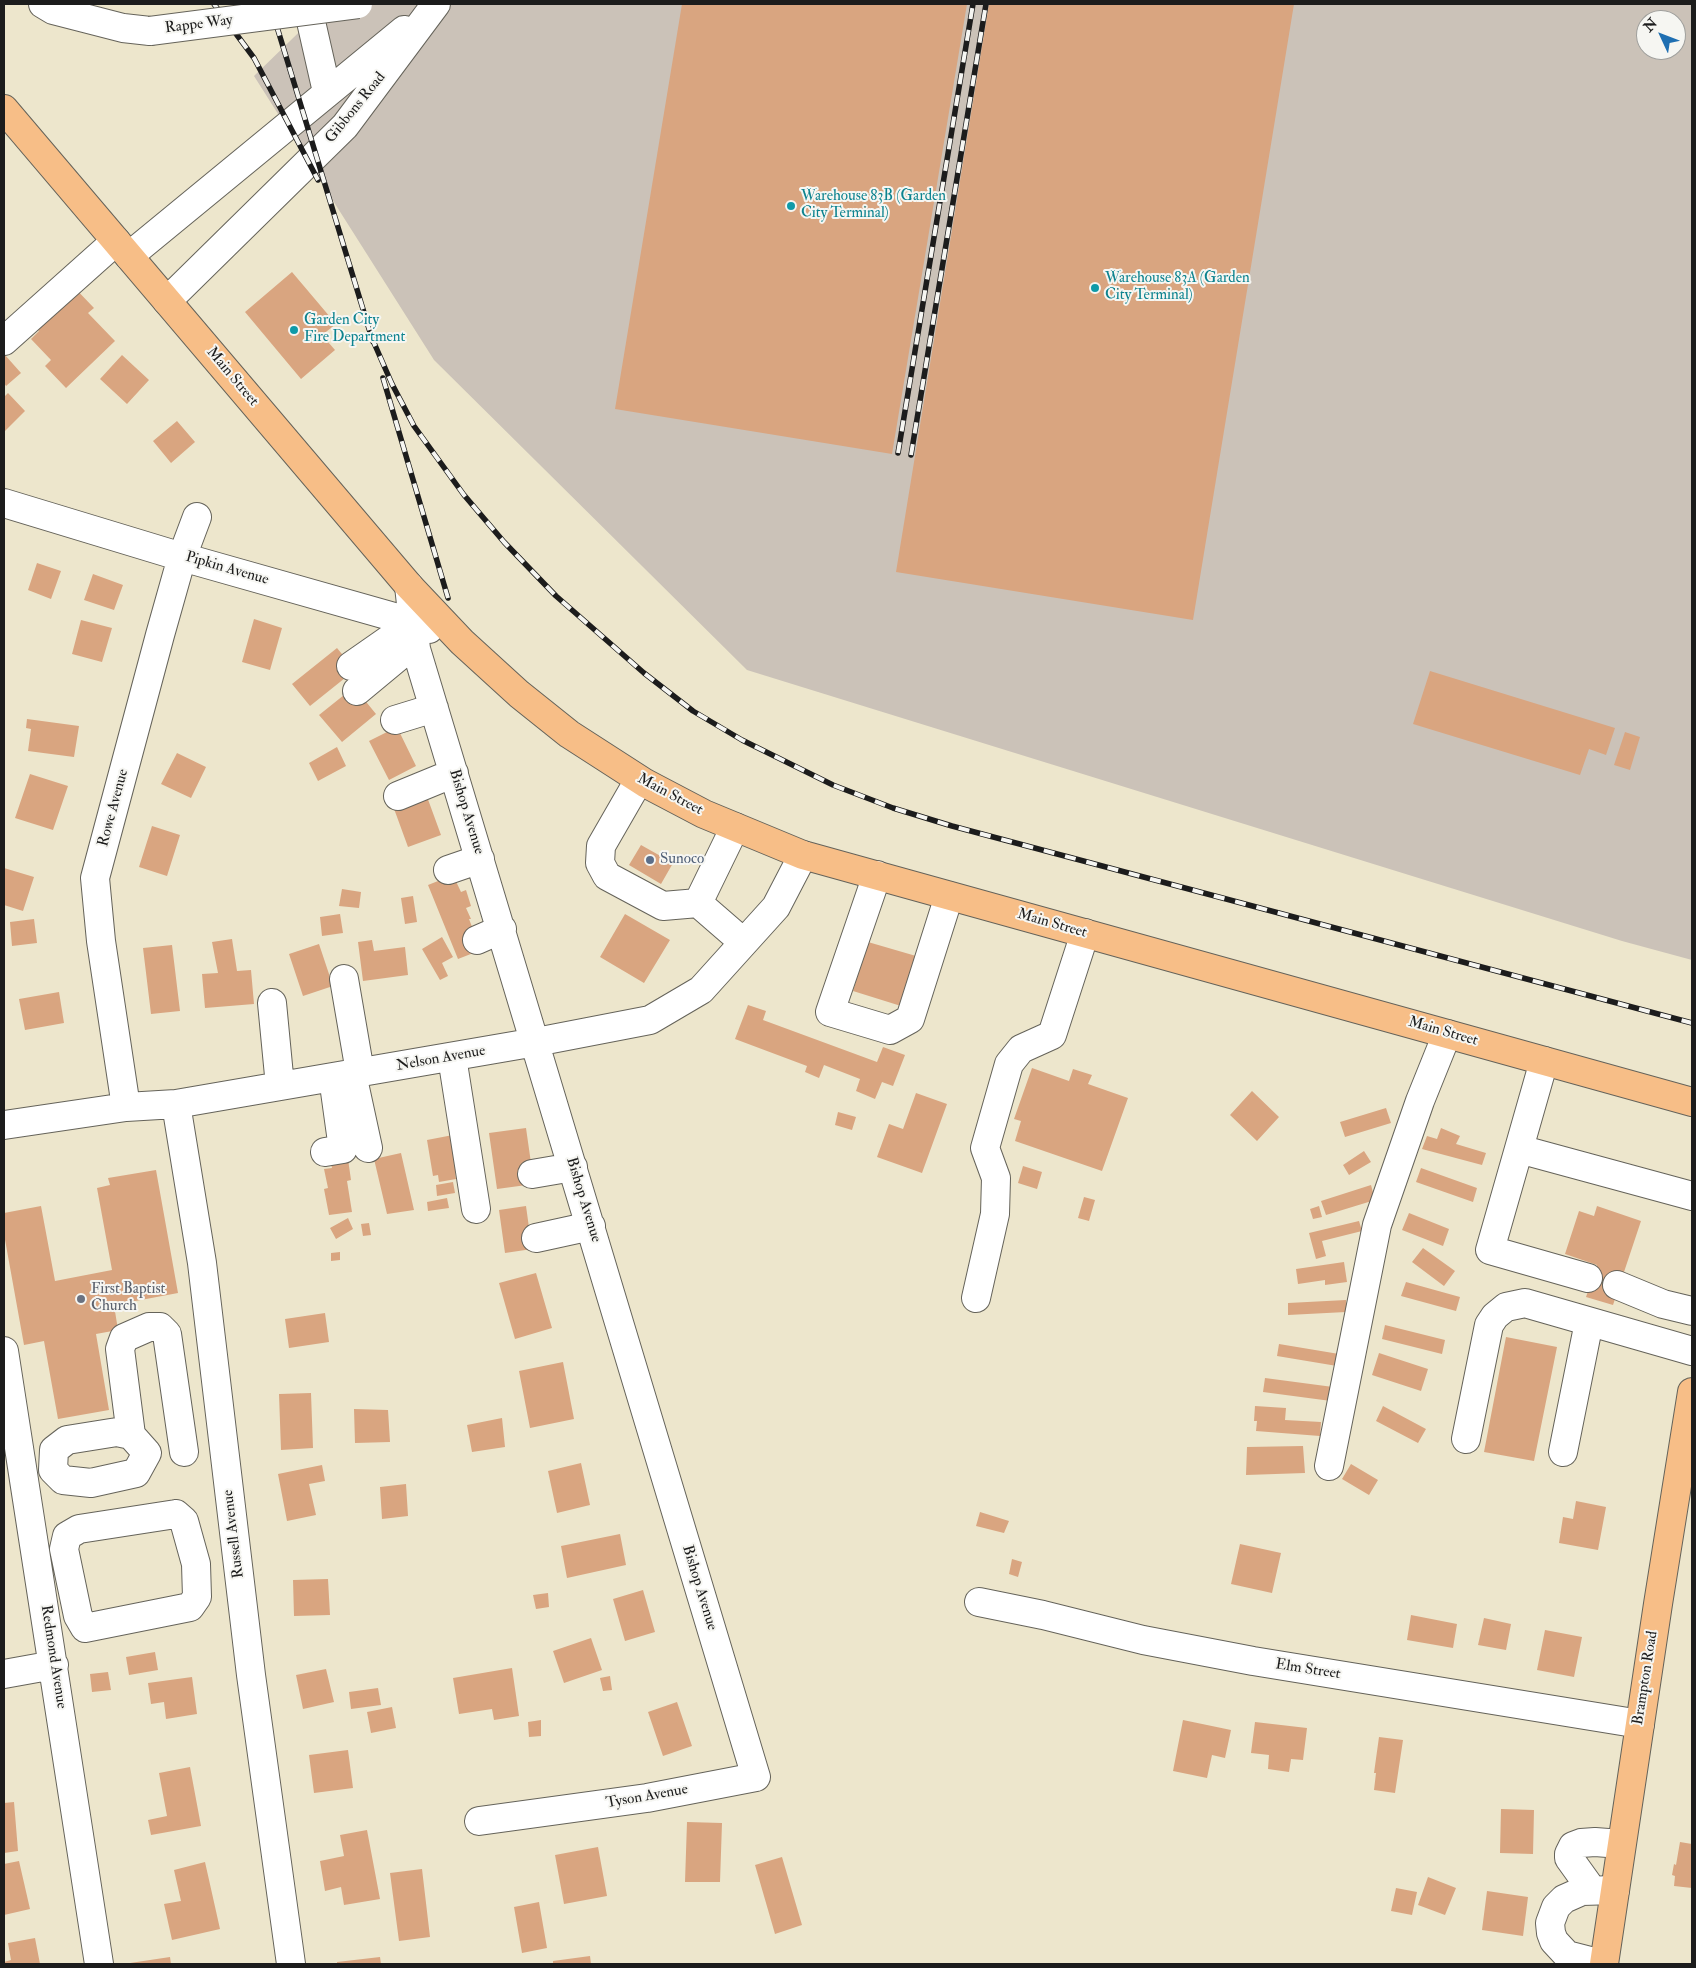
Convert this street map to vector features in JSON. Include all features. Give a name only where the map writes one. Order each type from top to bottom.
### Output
[{"type":"main road","name":"Main Street","points":[[4,109],[410,586],[462,642],[519,694],[569,734],[639,780],[704,814],[803,855],[1692,1102]]},
{"type":"main road","name":"Brampton Road","points":[[1603,1964],[1603,1890],[1621,1844],[1692,1392]]},
{"type":"street","name":"Rappe Way","points":[[43,4],[53,10],[123,28],[150,31],[358,4]]},
{"type":"street","points":[[307,4],[327,92]]},
{"type":"street","name":"Gibbons Road","points":[[4,341],[123,248],[280,133],[327,92],[436,4]]},
{"type":"street","name":"Gibbons Road","points":[[167,301],[345,126],[436,4]]},
{"type":"street","name":"Pipkin Avenue","points":[[4,503],[182,557],[416,635]]},
{"type":"street","name":"Rowe Avenue","points":[[126,1107],[101,941],[95,878],[182,557],[197,517]]},
{"type":"street","points":[[354,678],[394,636],[416,635],[410,586]]},
{"type":"street","name":"Main Street","points":[[416,635],[462,642]]},
{"type":"street","name":"Bishop Avenue","points":[[416,635],[434,708],[756,1777]]},
{"type":"street","points":[[395,720],[434,708]]},
{"type":"street","points":[[398,796],[454,773]]},
{"type":"street","points":[[639,780],[601,846],[600,863],[607,876],[663,906],[698,904],[743,942]]},
{"type":"street","points":[[698,904],[735,827]]},
{"type":"street","name":"Nelson Avenue","points":[[4,1125],[126,1107],[176,1104],[452,1057],[650,1020],[701,990],[776,907],[803,855]]},
{"type":"street","points":[[448,870],[480,859]]},
{"type":"street","points":[[877,875],[830,1012],[890,1030],[910,1019],[950,896]]},
{"type":"street","points":[[477,940],[502,929]]},
{"type":"street","points":[[976,1298],[995,1214],[996,1178],[986,1148],[1009,1064],[1021,1049],[1052,1035],[1085,933]]},
{"type":"street","points":[[325,1152],[343,1148],[348,1074],[344,979]]},
{"type":"street","points":[[272,1003],[280,1086]]},
{"type":"street","points":[[1329,1466],[1376,1225],[1420,1101],[1447,1034]]},
{"type":"street","points":[[452,1057],[476,1209]]},
{"type":"street","points":[[1544,1061],[1490,1250],[1588,1278]]},
{"type":"street","points":[[348,1074],[368,1148]]},
{"type":"street","name":"Russell Avenue","points":[[176,1104],[202,1263],[251,1675],[291,1964]]},
{"type":"street","points":[[1519,1149],[1692,1196]]},
{"type":"street","points":[[532,1174],[573,1168]]},
{"type":"street","points":[[536,1238],[591,1226]]},
{"type":"street","points":[[1618,1285],[1663,1304],[1692,1311]]},
{"type":"street","points":[[1466,1439],[1489,1325],[1495,1316],[1506,1307],[1525,1303],[1692,1351]]},
{"type":"street","points":[[1563,1452],[1588,1322]]},
{"type":"street","points":[[184,1452],[167,1334],[160,1327],[149,1327],[124,1338],[120,1350],[139,1444],[184,1452],[224,1451]]},
{"type":"street","name":"Redmond Avenue","points":[[4,1350],[99,1964]]},
{"type":"street","points":[[176,1514],[184,1521],[196,1564],[197,1598],[190,1607],[85,1628],[78,1616],[64,1549],[67,1536],[79,1529],[176,1514]]},
{"type":"street","points":[[196,1564],[237,1561]]},
{"type":"street","name":"Elm Street","points":[[979,1602],[1043,1615],[1142,1640],[1253,1661],[1640,1724]]},
{"type":"street","points":[[4,1674],[54,1665]]},
{"type":"street","name":"Tyson Avenue","points":[[479,1821],[647,1798],[756,1777]]},
{"type":"street","points":[[1603,1890],[1569,1858],[1573,1846],[1581,1843],[1595,1842],[1621,1844]]},
{"type":"street","points":[[1603,1890],[1573,1895],[1564,1899],[1552,1914],[1551,1932],[1561,1949],[1567,1954],[1603,1964]]},
{"type":"shaded area","points":[[328,4],[1692,4],[1692,960],[1622,941],[747,670],[434,360],[254,76]]},
{"type":"building","name":"Warehouse 83B (Garden City Terminal)","points":[[682,4],[967,4],[892,454],[615,409]]},
{"type":"building","name":"Warehouse 83A (Garden City Terminal)","points":[[989,4],[1294,4],[1193,620],[896,572]]},
{"type":"building","name":"Garden City Fire Department","points":[[292,272],[336,324],[322,335],[335,350],[301,379],[245,312]]},
{"type":"building","points":[[72,285],[94,308],[88,313],[115,341],[66,388],[45,366],[51,360],[31,339],[39,331],[32,324]]},
{"type":"building","points":[[5,355],[21,373],[6,386],[4,383]]},
{"type":"building","points":[[122,355],[149,380],[127,404],[100,379]]},
{"type":"building","points":[[8,393],[25,411],[4,432],[4,397]]},
{"type":"building","points":[[177,421],[195,442],[171,463],[153,441]]},
{"type":"building","points":[[37,563],[61,571],[51,599],[28,590]]},
{"type":"building","points":[[93,574],[123,585],[114,610],[84,600]]},
{"type":"building","points":[[254,619],[282,628],[270,670],[242,662]]},
{"type":"building","points":[[81,620],[112,628],[102,662],[72,654]]},
{"type":"building","points":[[337,648],[355,670],[310,706],[292,684]]},
{"type":"building","points":[[1430,671],[1615,728],[1606,755],[1589,749],[1580,775],[1413,724]]},
{"type":"building","points":[[354,687],[376,714],[342,742],[319,715]]},
{"type":"building","points":[[27,719],[79,726],[74,757],[28,751],[31,729],[26,728]]},
{"type":"building","points":[[397,727],[416,766],[389,780],[369,741]]},
{"type":"building","points":[[1625,732],[1640,737],[1630,770],[1614,765]]},
{"type":"building","points":[[337,747],[346,766],[318,781],[309,763]]},
{"type":"building","points":[[177,753],[206,767],[191,798],[161,784]]},
{"type":"building","points":[[30,774],[68,786],[53,830],[15,818]]},
{"type":"building","points":[[426,794],[441,835],[408,847],[393,806]]},
{"type":"building","points":[[152,826],[180,835],[167,876],[139,867]]},
{"type":"building","points":[[641,845],[673,863],[661,884],[629,865]]},
{"type":"building","points":[[4,868],[34,877],[23,911],[4,905]]},
{"type":"building","points":[[453,875],[461,892],[466,890],[471,906],[466,908],[481,950],[458,959],[428,885]]},
{"type":"building","points":[[342,889],[361,892],[359,908],[339,906]]},
{"type":"building","points":[[413,896],[417,922],[405,924],[401,898]]},
{"type":"building","points":[[340,914],[343,933],[322,936],[320,917]]},
{"type":"building","points":[[625,914],[670,940],[644,983],[600,957]]},
{"type":"building","points":[[34,919],[37,943],[12,946],[10,922]]},
{"type":"building","points":[[442,937],[453,957],[442,963],[448,976],[440,980],[422,949]]},
{"type":"building","points":[[232,939],[237,971],[251,970],[254,1004],[205,1008],[202,974],[218,973],[212,942]]},
{"type":"building","points":[[372,940],[374,951],[405,947],[408,975],[363,981],[358,942]]},
{"type":"building","points":[[868,942],[916,956],[901,1006],[853,991]]},
{"type":"building","points":[[319,944],[333,986],[303,996],[289,954]]},
{"type":"building","points":[[172,945],[180,1011],[151,1014],[143,948]]},
{"type":"building","points":[[59,992],[64,1023],[25,1030],[19,999]]},
{"type":"building","points":[[748,1005],[766,1011],[763,1020],[877,1062],[883,1047],[905,1055],[893,1086],[882,1082],[875,1099],[856,1091],[860,1079],[824,1065],[819,1078],[805,1072],[807,1066],[735,1039]]},
{"type":"building","points":[[1032,1068],[1069,1081],[1073,1069],[1092,1075],[1088,1084],[1128,1098],[1102,1171],[1015,1141],[1021,1121],[1014,1119]]},
{"type":"building","points":[[1252,1091],[1279,1117],[1257,1141],[1230,1115]]},
{"type":"building","points":[[916,1093],[947,1104],[922,1173],[877,1157],[889,1124],[903,1129]]},
{"type":"building","points":[[1386,1108],[1391,1123],[1345,1137],[1340,1122]]},
{"type":"building","points":[[838,1112],[856,1117],[852,1130],[835,1125]]},
{"type":"building","points":[[526,1128],[534,1184],[497,1189],[489,1133]]},
{"type":"building","points":[[1441,1128],[1460,1136],[1456,1144],[1486,1153],[1482,1165],[1422,1149],[1427,1136],[1437,1139]]},
{"type":"building","points":[[453,1135],[462,1170],[455,1172],[456,1179],[439,1182],[438,1175],[433,1176],[427,1140]]},
{"type":"building","points":[[1364,1151],[1371,1162],[1349,1175],[1343,1165]]},
{"type":"building","points":[[401,1153],[414,1210],[387,1214],[374,1159]]},
{"type":"building","points":[[348,1159],[351,1180],[347,1181],[352,1212],[329,1215],[324,1189],[328,1188],[324,1169],[332,1168],[330,1160]]},
{"type":"building","points":[[1023,1166],[1042,1172],[1037,1189],[1018,1183]]},
{"type":"building","points":[[1421,1168],[1477,1188],[1473,1202],[1416,1182]]},
{"type":"building","name":"First Baptist Church","points":[[156,1170],[178,1293],[114,1305],[118,1330],[96,1334],[109,1410],[58,1419],[44,1341],[24,1345],[4,1234],[4,1213],[41,1206],[55,1281],[112,1270],[97,1188],[110,1185],[108,1178]]},
{"type":"building","points":[[453,1182],[455,1193],[437,1196],[436,1185]]},
{"type":"building","points":[[1371,1185],[1375,1200],[1326,1215],[1321,1201]]},
{"type":"building","points":[[1084,1197],[1095,1200],[1089,1221],[1078,1218]]},
{"type":"building","points":[[447,1198],[449,1208],[428,1211],[427,1202]]},
{"type":"building","points":[[526,1206],[532,1249],[505,1253],[499,1210]]},
{"type":"building","points":[[1319,1206],[1322,1217],[1313,1219],[1310,1209]]},
{"type":"building","points":[[1597,1206],[1641,1221],[1613,1305],[1586,1297],[1597,1265],[1565,1254],[1579,1211],[1594,1216]]},
{"type":"building","points":[[1409,1213],[1449,1229],[1443,1246],[1402,1230]]},
{"type":"building","points":[[348,1218],[353,1229],[336,1239],[330,1228]]},
{"type":"building","points":[[1359,1221],[1362,1231],[1322,1241],[1326,1256],[1316,1259],[1309,1233]]},
{"type":"building","points":[[369,1223],[371,1235],[363,1236],[361,1224]]},
{"type":"building","points":[[1423,1248],[1455,1271],[1444,1286],[1412,1262]]},
{"type":"building","points":[[340,1252],[340,1260],[331,1261],[331,1253]]},
{"type":"building","points":[[1344,1262],[1347,1282],[1325,1285],[1325,1280],[1298,1284],[1296,1269]]},
{"type":"building","points":[[536,1273],[552,1328],[515,1339],[499,1283]]},
{"type":"building","points":[[1406,1282],[1460,1297],[1456,1311],[1401,1296]]},
{"type":"building","points":[[1346,1300],[1346,1312],[1288,1315],[1288,1303]]},
{"type":"building","points":[[325,1313],[329,1342],[289,1348],[285,1319]]},
{"type":"building","points":[[1385,1325],[1445,1340],[1442,1354],[1382,1339]]},
{"type":"building","points":[[1506,1337],[1557,1347],[1534,1461],[1484,1452]]},
{"type":"building","points":[[1279,1344],[1339,1354],[1337,1366],[1277,1356]]},
{"type":"building","points":[[1379,1353],[1428,1369],[1421,1391],[1372,1375]]},
{"type":"building","points":[[563,1362],[574,1419],[530,1428],[519,1371]]},
{"type":"building","points":[[1265,1378],[1333,1387],[1331,1401],[1263,1392]]},
{"type":"building","points":[[311,1393],[313,1448],[281,1450],[279,1394]]},
{"type":"building","points":[[1255,1406],[1286,1408],[1285,1420],[1321,1422],[1320,1436],[1256,1431],[1257,1421],[1254,1421]]},
{"type":"building","points":[[1383,1406],[1426,1429],[1418,1443],[1376,1421]]},
{"type":"building","points":[[354,1409],[388,1410],[390,1442],[355,1443]]},
{"type":"building","points":[[502,1418],[505,1447],[472,1452],[467,1425]]},
{"type":"building","points":[[1303,1446],[1305,1473],[1246,1475],[1247,1447]]},
{"type":"building","points":[[581,1463],[590,1505],[557,1513],[548,1471]]},
{"type":"building","points":[[1351,1464],[1378,1480],[1369,1495],[1342,1479]]},
{"type":"building","points":[[322,1465],[325,1481],[309,1484],[316,1515],[287,1521],[278,1474]]},
{"type":"building","points":[[406,1484],[408,1516],[382,1519],[380,1487]]},
{"type":"building","points":[[1576,1501],[1606,1507],[1598,1550],[1559,1543],[1563,1517],[1573,1519]]},
{"type":"building","points":[[980,1512],[1009,1521],[1004,1533],[976,1526]]},
{"type":"building","points":[[620,1534],[626,1565],[567,1578],[561,1546]]},
{"type":"building","points":[[1240,1544],[1281,1553],[1272,1593],[1231,1584]]},
{"type":"building","points":[[1012,1559],[1022,1562],[1018,1577],[1009,1574]]},
{"type":"building","points":[[328,1579],[330,1615],[294,1616],[293,1580]]},
{"type":"building","points":[[643,1590],[655,1632],[625,1641],[613,1599]]},
{"type":"building","points":[[548,1593],[549,1607],[536,1609],[533,1595]]},
{"type":"building","points":[[1411,1615],[1457,1624],[1453,1648],[1407,1640]]},
{"type":"building","points":[[1484,1618],[1511,1624],[1506,1650],[1478,1645]]},
{"type":"building","points":[[1545,1630],[1582,1637],[1574,1677],[1537,1670]]},
{"type":"building","points":[[591,1638],[602,1670],[564,1683],[553,1651]]},
{"type":"building","points":[[155,1652],[158,1670],[129,1675],[126,1657]]},
{"type":"building","points":[[512,1668],[519,1716],[494,1720],[492,1709],[459,1714],[453,1678]]},
{"type":"building","points":[[326,1669],[334,1702],[303,1709],[296,1675]]},
{"type":"building","points":[[108,1672],[111,1690],[92,1692],[90,1674]]},
{"type":"building","points":[[610,1676],[612,1690],[603,1691],[600,1678]]},
{"type":"building","points":[[192,1677],[197,1714],[166,1719],[164,1702],[151,1704],[148,1683]]},
{"type":"building","points":[[378,1688],[381,1705],[351,1709],[349,1692]]},
{"type":"building","points":[[677,1702],[692,1746],[663,1756],[648,1712]]},
{"type":"building","points":[[392,1707],[396,1728],[371,1733],[367,1712]]},
{"type":"building","points":[[541,1720],[541,1736],[529,1737],[528,1722]]},
{"type":"building","points":[[1183,1720],[1231,1730],[1225,1758],[1212,1755],[1207,1778],[1173,1771]]},
{"type":"building","points":[[1255,1722],[1307,1728],[1303,1760],[1291,1759],[1289,1772],[1268,1769],[1269,1755],[1251,1753]]},
{"type":"building","points":[[1379,1737],[1403,1740],[1395,1793],[1374,1790],[1376,1773],[1374,1773]]},
{"type":"building","points":[[348,1750],[353,1788],[314,1793],[309,1755]]},
{"type":"building","points":[[190,1767],[201,1826],[151,1835],[148,1820],[167,1816],[159,1773]]},
{"type":"building","points":[[14,1802],[18,1851],[4,1853],[4,1803]]},
{"type":"building","points":[[1501,1809],[1534,1810],[1533,1854],[1500,1853]]},
{"type":"building","points":[[687,1822],[722,1823],[720,1882],[685,1882]]},
{"type":"building","points":[[367,1830],[380,1899],[344,1905],[341,1887],[325,1891],[320,1861],[344,1856],[340,1835]]},
{"type":"building","points":[[1680,1842],[1692,1844],[1692,1888],[1674,1886],[1675,1876],[1672,1875],[1674,1864],[1676,1865]]},
{"type":"building","points":[[598,1847],[607,1896],[564,1904],[555,1855]]},
{"type":"building","points":[[782,1857],[802,1925],[775,1934],[755,1865]]},
{"type":"building","points":[[19,1861],[30,1909],[4,1915],[4,1864]]},
{"type":"building","points":[[205,1862],[220,1929],[172,1940],[164,1904],[181,1901],[174,1870]]},
{"type":"building","points":[[422,1869],[430,1937],[399,1941],[390,1873]]},
{"type":"building","points":[[1428,1877],[1456,1888],[1445,1915],[1418,1905]]},
{"type":"building","points":[[1396,1888],[1417,1892],[1412,1915],[1391,1911]]},
{"type":"building","points":[[1487,1891],[1528,1897],[1523,1936],[1482,1930]]},
{"type":"building","points":[[539,1902],[547,1948],[522,1953],[514,1907]]},
{"type":"building","points":[[35,1938],[40,1964],[4,1964],[4,1962],[11,1960],[8,1943]]},
{"type":"building","points":[[590,1956],[591,1964],[553,1964],[553,1961]]},
{"type":"building","points":[[170,1957],[171,1964],[130,1964],[130,1963]]},
{"type":"building","points":[[380,1957],[381,1964],[337,1964],[337,1962]]},
{"type":"railway","points":[[214,4],[254,58],[318,180]]},
{"type":"railway","points":[[270,4],[373,342]]},
{"type":"railway","points":[[898,453],[973,4]]},
{"type":"railway","points":[[911,455],[986,4]]},
{"type":"railway","points":[[371,336],[392,384],[414,426],[464,495],[504,542],[556,596],[644,673],[693,711],[742,740],[833,785],[893,808],[952,826],[1692,1023]]},
{"type":"railway","points":[[383,378],[448,598]]},
{"type":"place","name":"Warehouse 83B (Garden City Terminal)","points":[[791,206]]},
{"type":"place","name":"Warehouse 83A (Garden City Terminal)","points":[[1095,288]]},
{"type":"place","name":"Garden City Fire Department","points":[[294,330]]},
{"type":"place","name":"Sunoco","points":[[650,860]]},
{"type":"place","name":"First Baptist Church","points":[[81,1299]]}]
